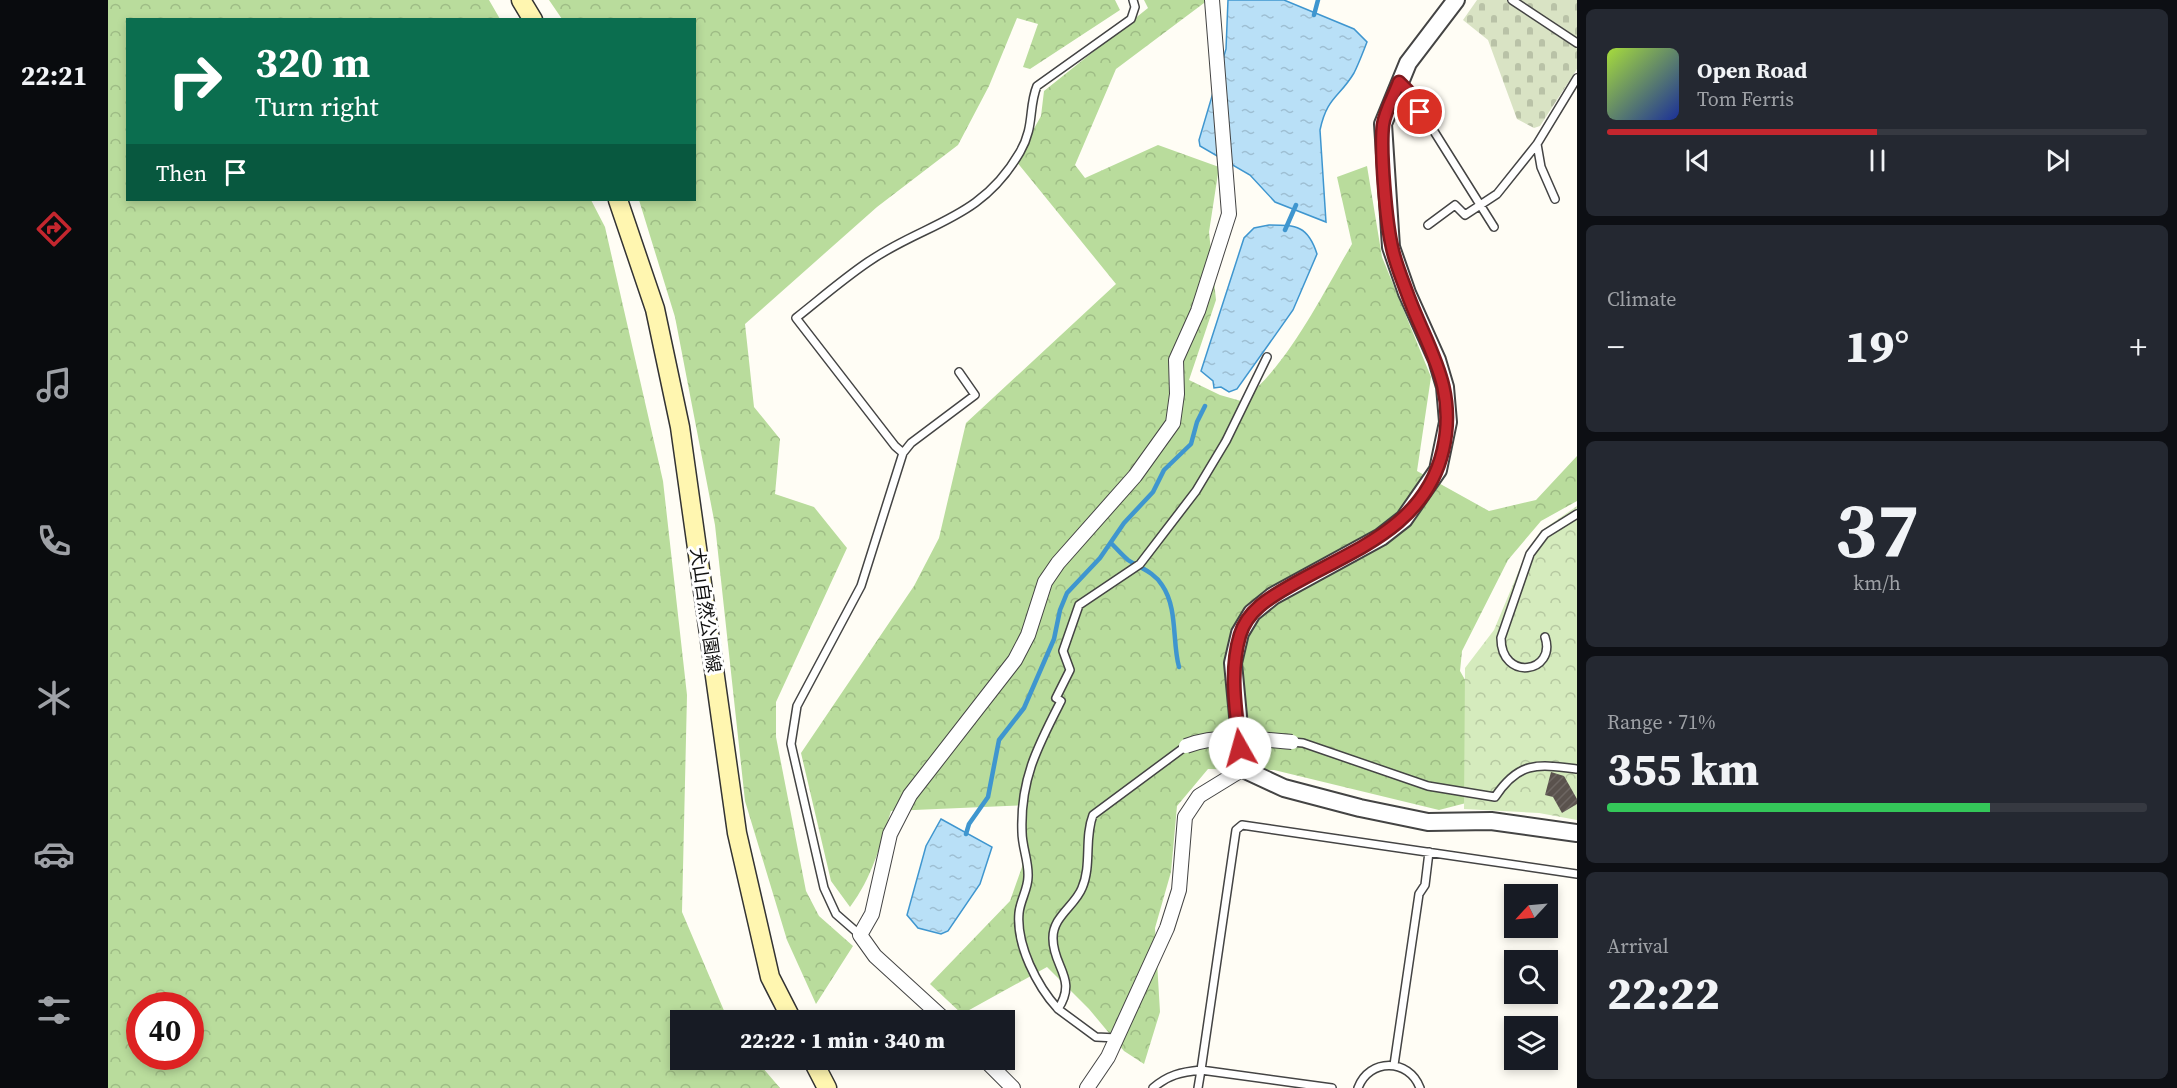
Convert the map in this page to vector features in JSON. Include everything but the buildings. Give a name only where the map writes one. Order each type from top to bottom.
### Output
[{"type":"main road","points":[[521,0],[532,18]]},
{"type":"main road","name":"犬山自然公園線","points":[[618,201],[655,309],[680,427],[737,833],[770,977],[787,1010]]},
{"type":"main road","points":[[818,1070],[827,1088]]},
{"type":"street","points":[[934,1010],[875,956],[860,935],[872,914],[890,834],[910,795],[1015,660],[1028,635],[1045,582],[1058,563],[1136,476],[1173,423],[1177,394],[1176,360],[1198,311],[1229,213],[1212,0]]},
{"type":"street","points":[[1243,769],[1233,663],[1240,633],[1252,613],[1273,596],[1381,537],[1404,519],[1438,470],[1448,422],[1445,387],[1437,360],[1407,293],[1391,247],[1384,171],[1383,124],[1399,82],[1416,51],[1456,0]]},
{"type":"street","points":[[1186,746],[1199,741],[1292,742]]},
{"type":"street","points":[[1243,769],[1284,788],[1360,808],[1428,822],[1491,822],[1577,833]]},
{"type":"street","points":[[1087,1088],[1117,1038],[1170,919],[1179,890],[1185,817],[1198,796],[1243,769]]},
{"type":"street","points":[[995,1070],[1013,1088]]},
{"type":"lane","points":[[903,453],[895,446],[796,318],[869,261],[956,217],[989,192],[1020,152],[1029,134],[1034,109],[1033,96],[1037,86],[1131,19],[1135,7],[1133,0]]},
{"type":"lane","points":[[1512,0],[1577,43]]},
{"type":"lane","points":[[1428,225],[1455,205],[1465,214],[1497,194],[1536,144],[1577,78]]},
{"type":"lane","points":[[1399,82],[1410,93],[1494,227]]},
{"type":"lane","points":[[1536,144],[1541,167],[1555,199]]},
{"type":"lane","points":[[1117,1038],[1096,1036],[1058,1009],[1035,973],[1020,938],[1018,922],[1021,900],[1028,878],[1022,832],[1024,790],[1029,767],[1061,701],[1056,698],[1070,670],[1063,651],[1079,605],[1140,564],[1196,491],[1226,441],[1267,357]]},
{"type":"lane","points":[[860,935],[836,914],[824,888],[791,744],[792,726],[797,706],[861,586],[903,453],[911,442],[975,395],[959,372]]},
{"type":"lane","points":[[1545,637],[1548,644],[1544,656],[1536,666],[1523,668],[1506,658],[1502,652],[1501,638],[1530,554],[1545,534],[1577,514]]},
{"type":"lane","points":[[1292,742],[1303,743],[1428,786],[1495,797],[1515,773],[1531,766],[1577,768]]},
{"type":"lane","points":[[1058,1009],[1066,979],[1052,937],[1056,923],[1080,894],[1086,880],[1089,825],[1093,815],[1186,746]]},
{"type":"lane","points":[[1198,1088],[1236,830],[1242,825],[1577,874]]},
{"type":"lane","points":[[1394,1065],[1419,894],[1425,885],[1429,852]]},
{"type":"lane","points":[[1358,1088],[1368,1072],[1377,1067],[1394,1065],[1407,1070],[1420,1088]]},
{"type":"lane","points":[[1153,1088],[1164,1078],[1178,1072],[1201,1070],[1332,1088]]},
{"type":"green space","points":[[108,0],[489,0],[499,18],[126,18],[126,201],[592,201],[605,227],[663,481],[687,695],[682,912],[724,1010],[670,1010],[670,1070],[764,1070],[780,1088],[108,1088]]},
{"type":"green space","points":[[549,0],[1115,0],[1120,10],[1030,69],[1023,67],[1038,24],[1017,18],[989,86],[958,145],[877,207],[745,324],[754,407],[780,439],[775,494],[814,507],[847,548],[776,702],[776,737],[806,891],[819,916],[853,946],[816,1004],[787,940],[745,801],[715,525],[675,317],[639,201],[696,201],[696,18],[561,18]]},
{"type":"green space","points":[[1144,0],[1208,0],[1116,69],[1075,165],[1085,178],[1158,145],[1219,167],[1209,232],[1216,300],[1189,380],[1220,395],[1241,401],[1274,369],[1303,328],[1352,244],[1337,177],[1367,166],[1382,257],[1431,377],[1417,471],[1489,511],[1536,500],[1577,456],[1577,501],[1541,521],[1508,560],[1462,651],[1460,671],[1468,685],[1470,802],[1439,810],[1274,770],[1208,769],[1177,806],[1171,872],[1155,928],[1160,1012],[1144,1064],[1124,1051],[1089,1009],[1047,967],[969,1010],[958,1010],[930,984],[1010,901],[1022,867],[1027,805],[891,811],[870,873],[850,907],[831,881],[801,753],[914,586],[939,538],[966,423],[1116,284],[1016,161],[1041,116],[1044,91],[1148,8]]},
{"type":"green space","points":[[1477,0],[1577,0],[1577,69],[1540,126],[1534,128],[1517,119],[1488,40],[1463,20]]},
{"type":"green space","points":[[1577,506],[1577,820],[1539,813],[1464,809],[1465,668],[1494,630],[1527,551],[1541,531]]},
{"type":"water","points":[[1228,0],[1284,0],[1354,29],[1367,42],[1354,73],[1326,111],[1320,130],[1326,222],[1275,202],[1250,175],[1200,146],[1199,140],[1226,49]]},
{"type":"water","points":[[1269,225],[1300,229],[1310,238],[1317,254],[1293,310],[1237,389],[1229,392],[1221,387],[1214,388],[1213,381],[1201,371],[1244,238],[1254,228]]},
{"type":"water","points":[[941,819],[992,847],[980,884],[948,931],[941,934],[918,928],[907,915],[926,846]]},
{"type":"waterway","points":[[1314,15],[1318,0]]},
{"type":"waterway","points":[[1285,230],[1296,205]]},
{"type":"waterway","points":[[966,834],[969,824],[988,797],[999,740],[1024,708],[1054,639],[1060,610],[1067,593],[1100,558],[1124,523],[1153,492],[1164,470],[1191,444],[1197,422],[1205,406]]},
{"type":"waterway","points":[[1111,543],[1128,560],[1155,577],[1167,594],[1173,614],[1179,667]]},
{"type":"route","points":[[1240,748],[1233,663],[1240,633],[1252,613],[1273,596],[1381,537],[1404,519],[1423,495],[1438,470],[1448,422],[1445,387],[1437,360],[1407,293],[1391,247],[1384,171],[1383,124],[1399,82],[1410,93],[1420,112]]}]
